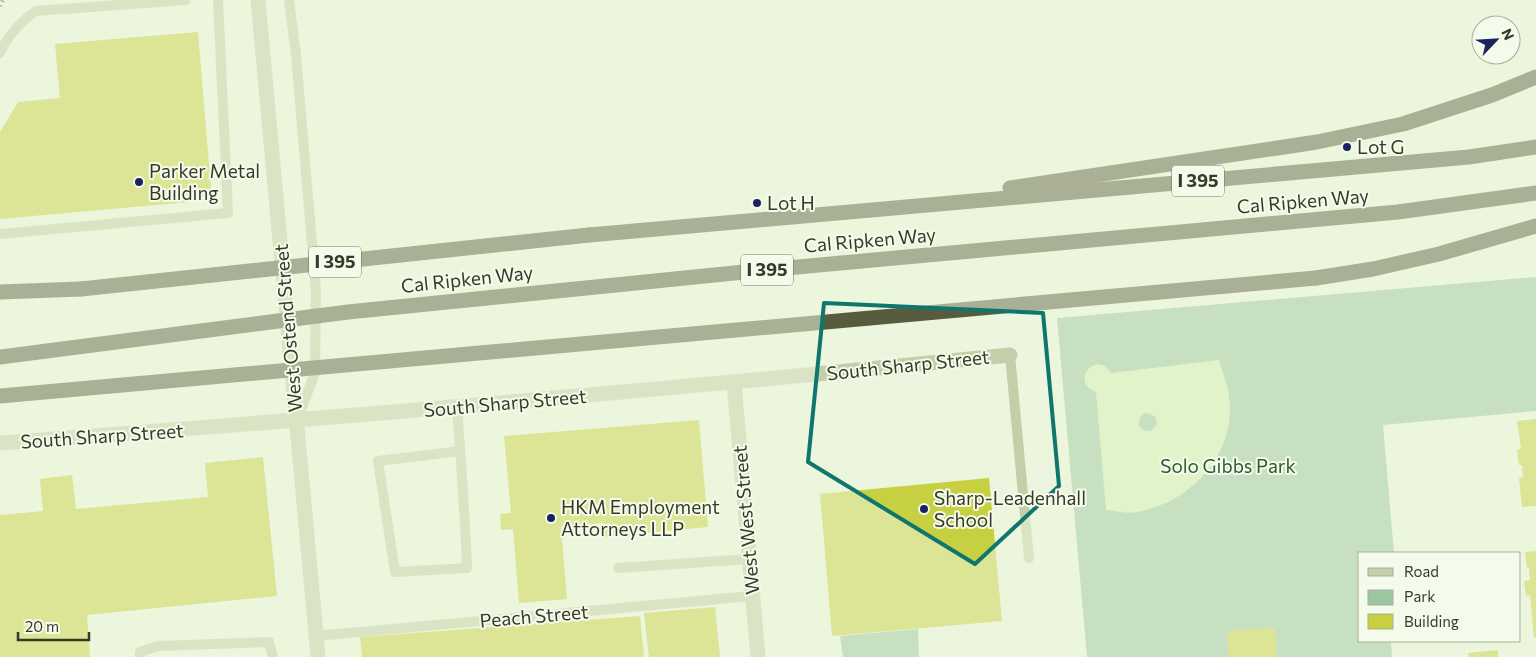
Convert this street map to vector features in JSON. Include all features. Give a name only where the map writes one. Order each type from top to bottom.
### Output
[{"type":"highway","points":[[860,210],[1317,142],[1403,124],[1492,95],[1536,77]]},
{"type":"highway","name":"Cal Ripken Way","points":[[0,292],[81,290],[589,235],[1469,157],[1536,147]]},
{"type":"highway","name":"Cal Ripken Way","points":[[0,357],[348,312],[754,271],[1398,212],[1536,193]]},
{"type":"highway","points":[[0,396],[1316,278],[1372,269],[1439,254],[1536,221]]},
{"type":"highway","points":[[1502,234],[1536,226]]},
{"type":"street","name":"West Ostend Street","points":[[258,0],[318,657]]},
{"type":"street","name":"South Sharp Street","points":[[0,443],[297,421],[734,383],[1010,355]]},
{"type":"street","name":"West West Street","points":[[734,383],[758,657]]},
{"type":"lane","points":[[0,53],[19,24],[36,11],[186,0]]},
{"type":"lane","points":[[0,234],[228,213],[218,0]]},
{"type":"lane","points":[[289,0],[296,55],[316,291],[315,373],[297,421]]},
{"type":"lane","points":[[1010,355],[1029,558]]},
{"type":"lane","points":[[457,407],[468,568],[394,572],[378,461],[460,451]]},
{"type":"lane","points":[[618,568],[749,559]]},
{"type":"lane","name":"Peach Street","points":[[316,636],[752,596]]},
{"type":"lane","points":[[140,657],[140,652],[158,646],[269,642],[273,657]]},
{"type":"highlighted area","points":[[824,303],[1043,313],[1059,486],[975,564],[808,462]]},
{"type":"green space","name":"Solo Gibbs Park","points":[[1536,277],[1536,411],[1383,425],[1394,552],[1358,552],[1358,642],[1391,642],[1392,657],[1087,657],[1057,318]]},
{"type":"green space","points":[[918,629],[919,657],[843,657],[840,636]]},
{"type":"sand","points":[[1219,360],[1229,397],[1230,418],[1225,438],[1217,456],[1206,472],[1192,487],[1175,498],[1156,507],[1137,512],[1125,513],[1106,510],[1096,392],[1088,387],[1085,375],[1093,366],[1099,364],[1111,373]],"holes":[[[1145,413],[1151,414],[1156,418],[1157,424],[1151,431],[1143,430],[1139,426],[1140,417]]]},
{"type":"building","points":[[198,32],[212,200],[0,219],[0,132],[18,102],[60,98],[55,44]]},
{"type":"building","points":[[1536,419],[1536,506],[1522,507],[1519,478],[1523,477],[1522,465],[1519,465],[1517,450],[1521,449],[1517,421]]},
{"type":"building","points":[[699,420],[708,527],[604,537],[603,523],[561,527],[567,599],[519,603],[513,529],[501,530],[500,514],[511,513],[504,436]]},
{"type":"building","points":[[263,457],[277,596],[87,615],[90,657],[0,657],[0,515],[43,511],[40,479],[72,475],[76,509],[208,497],[205,463]]},
{"type":"building","points":[[989,478],[1002,621],[832,636],[820,494]]},
{"type":"building","points":[[1536,551],[1536,637],[1534,638],[1530,595],[1526,596],[1524,581],[1530,580],[1525,552]]},
{"type":"building","points":[[715,607],[720,657],[649,657],[644,613]]},
{"type":"building","points":[[640,616],[644,657],[362,657],[360,637]]},
{"type":"building","points":[[1275,628],[1277,657],[1229,657],[1227,631]]},
{"type":"building","points":[[1498,650],[1498,657],[1469,657],[1468,653]]},
{"type":"railway","points":[[0,6],[3,0]]},
{"type":"place","name":"Lot G","points":[[1347,147]]},
{"type":"place","name":"Parker Metal Building","points":[[139,182]]},
{"type":"place","name":"Lot H","points":[[757,203]]},
{"type":"place","name":"Sharp-Leadenhall School","points":[[924,509]]},
{"type":"place","name":"HKM Employment Attorneys LLP","points":[[551,518]]}]
